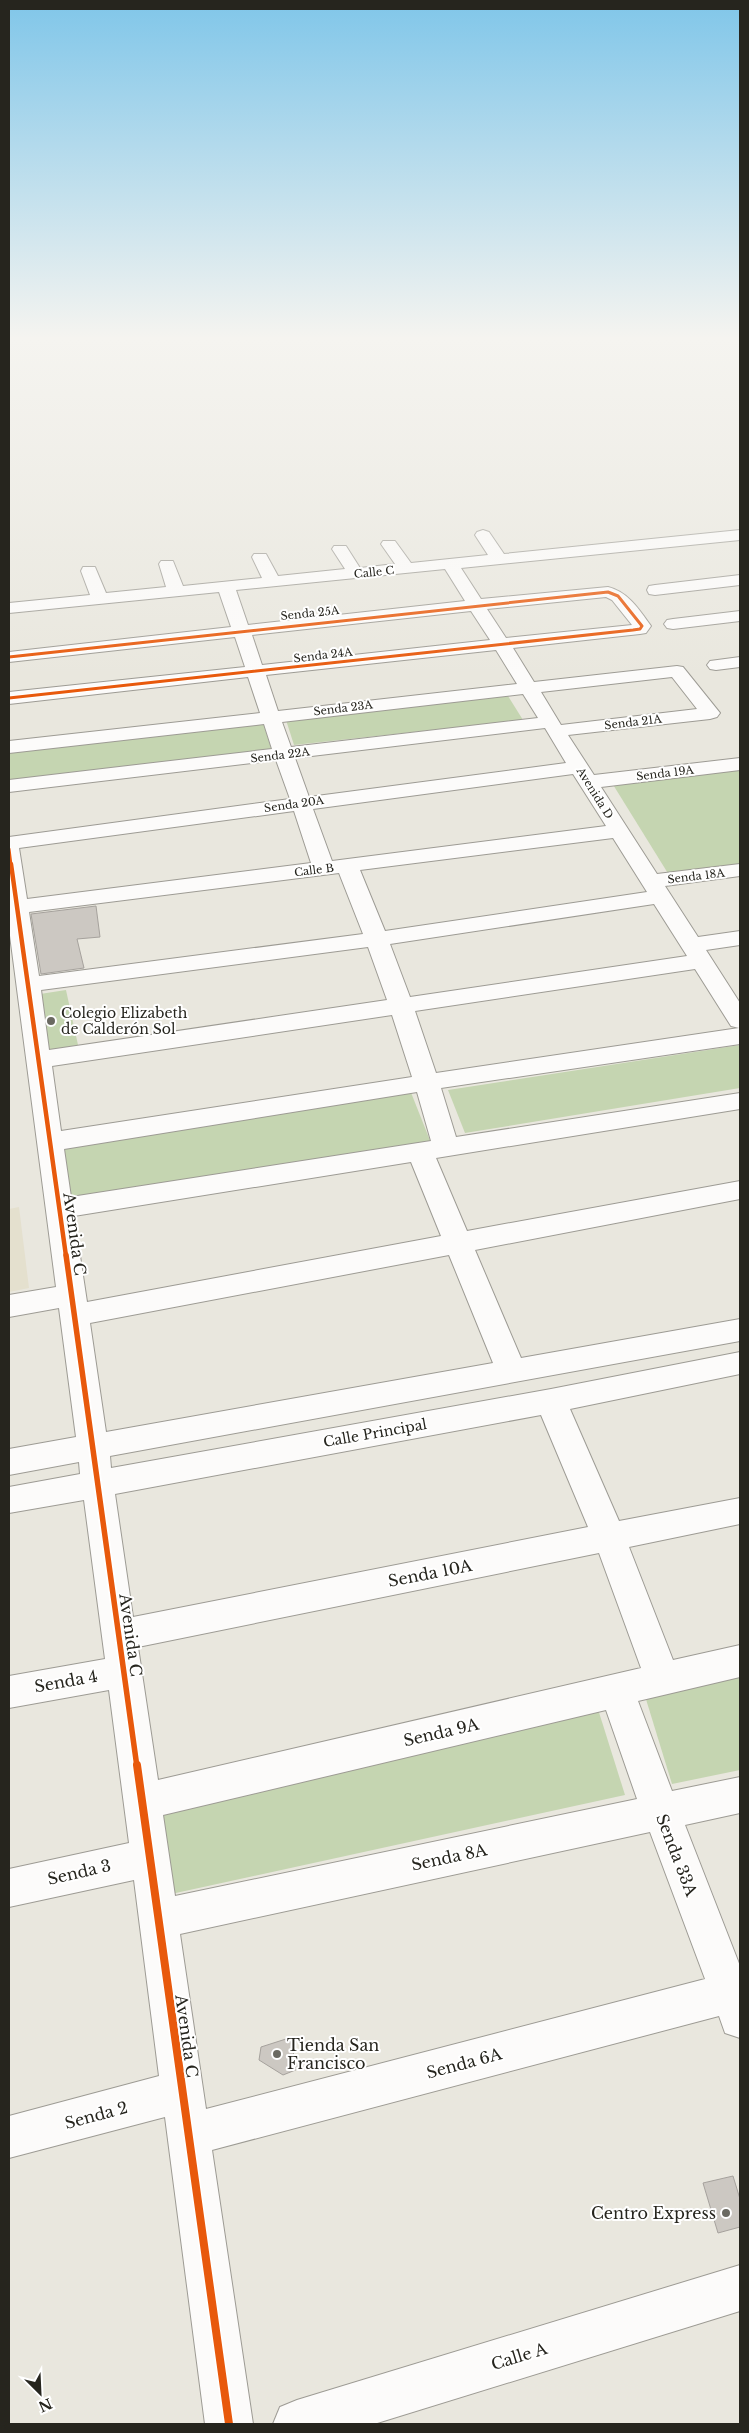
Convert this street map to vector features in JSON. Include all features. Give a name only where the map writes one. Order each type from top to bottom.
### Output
[{"type":"street","points":[[483,535],[499,560]]},
{"type":"street","name":"Calle C","points":[[9,608],[740,535]]},
{"type":"street","points":[[563,538],[572,552]]},
{"type":"street","points":[[389,544],[406,568]]},
{"type":"street","points":[[340,549],[355,574]]},
{"type":"street","points":[[260,556],[272,582]]},
{"type":"street","points":[[167,564],[176,591]]},
{"type":"street","name":"Avenida D","points":[[450,564],[738,1015]]},
{"type":"street","points":[[89,571],[100,599]]},
{"type":"street","points":[[655,590],[740,580]]},
{"type":"street","points":[[226,587],[324,869]]},
{"type":"street","name":"Senda 25A","points":[[9,657],[476,605],[614,594],[618,596],[642,626],[640,629]]},
{"type":"street","points":[[673,624],[740,616]]},
{"type":"street","name":"Senda 24A","points":[[9,698],[640,629]]},
{"type":"street","points":[[716,665],[740,662]]},
{"type":"street","name":"Senda 23A","points":[[9,748],[528,686],[677,671],[710,713]]},
{"type":"street","name":"Senda 21A","points":[[553,727],[710,713]]},
{"type":"street","name":"Senda 22A","points":[[9,786],[553,727]]},
{"type":"street","name":"Senda 19A","points":[[584,775],[740,764]]},
{"type":"street","name":"Senda 20A","points":[[9,843],[301,803],[584,775]]},
{"type":"street","name":"Calle B","points":[[13,907],[620,831]]},
{"type":"street","name":"Avenida C","points":[[9,849],[22,993],[38,1060],[50,1142],[229,2424]]},
{"type":"street","points":[[347,866],[378,939],[403,1007],[427,1082],[433,1150],[458,1241],[510,1370]]},
{"type":"street","name":"Senda 18A","points":[[22,993],[378,939],[656,889],[740,870]]},
{"type":"street","points":[[38,1060],[403,1007],[698,953],[740,938]]},
{"type":"street","points":[[50,1142],[427,1082],[740,1036]]},
{"type":"street","points":[[59,1209],[740,1101]]},
{"type":"street","points":[[9,1306],[73,1305],[458,1241],[740,1190]]},
{"type":"street","points":[[9,1462],[510,1370],[740,1330]]},
{"type":"street","name":"Calle Principal","points":[[9,1500],[551,1401],[740,1363]]},
{"type":"street","points":[[551,1401],[608,1537],[662,1678]]},
{"type":"street","name":"Senda 10A","points":[[119,1635],[740,1511]]},
{"type":"street","name":"Senda 9A","points":[[142,1802],[617,1691],[662,1678],[740,1662]]},
{"type":"street","name":"Senda 4","points":[[9,1692],[124,1671]]},
{"type":"street","name":"Senda 33A","points":[[617,1691],[661,1812],[737,2000]]},
{"type":"street","name":"Senda 8A","points":[[158,1919],[740,1794]]},
{"type":"street","name":"Senda 3","points":[[9,1888],[150,1857]]},
{"type":"street","name":"Senda 6A","points":[[188,2135],[737,2000]]},
{"type":"street","name":"Senda 2","points":[[9,2137],[183,2091]]},
{"type":"street","name":"Calle A","points":[[298,2424],[740,2288]]},
{"type":"shaded area","points":[[19,1207],[29,1288],[9,1292],[9,1209]]},
{"type":"green space","points":[[508,696],[523,720],[294,745],[286,720]]},
{"type":"green space","points":[[263,723],[272,751],[9,780],[9,751]]},
{"type":"green space","points":[[740,769],[740,865],[669,875],[612,783]]},
{"type":"green space","name":"Colegio Elizabeth de Calderón Sol","points":[[66,990],[78,1045],[33,1053],[27,996]]},
{"type":"green space","points":[[740,1045],[740,1088],[465,1133],[448,1090]]},
{"type":"green space","points":[[410,1090],[431,1143],[67,1202],[59,1147]]},
{"type":"green space","points":[[740,1677],[740,1770],[672,1784],[645,1696]]},
{"type":"green space","points":[[597,1706],[625,1795],[162,1896],[143,1820]]},
{"type":"building","name":"Colegio Elizabeth de Calderón Sol","points":[[96,906],[100,937],[77,939],[84,968],[41,974],[31,914]]},
{"type":"building","name":"Tienda San Francisco","points":[[289,2038],[298,2069],[283,2075],[259,2060],[261,2047]]},
{"type":"building","name":"Centro Express","points":[[733,2176],[740,2199],[740,2227],[718,2233],[703,2183]]},
{"type":"cycle path","points":[[9,657],[608,592],[618,596],[642,626],[640,629],[633,630],[9,698]]},
{"type":"cycle path","points":[[9,849],[229,2424]]},
{"type":"place","name":"Colegio Elizabeth de Calderón Sol","points":[[51,1021]]},
{"type":"place","name":"Tienda San Francisco","points":[[277,2054]]},
{"type":"place","name":"Centro Express","points":[[726,2213]]}]
